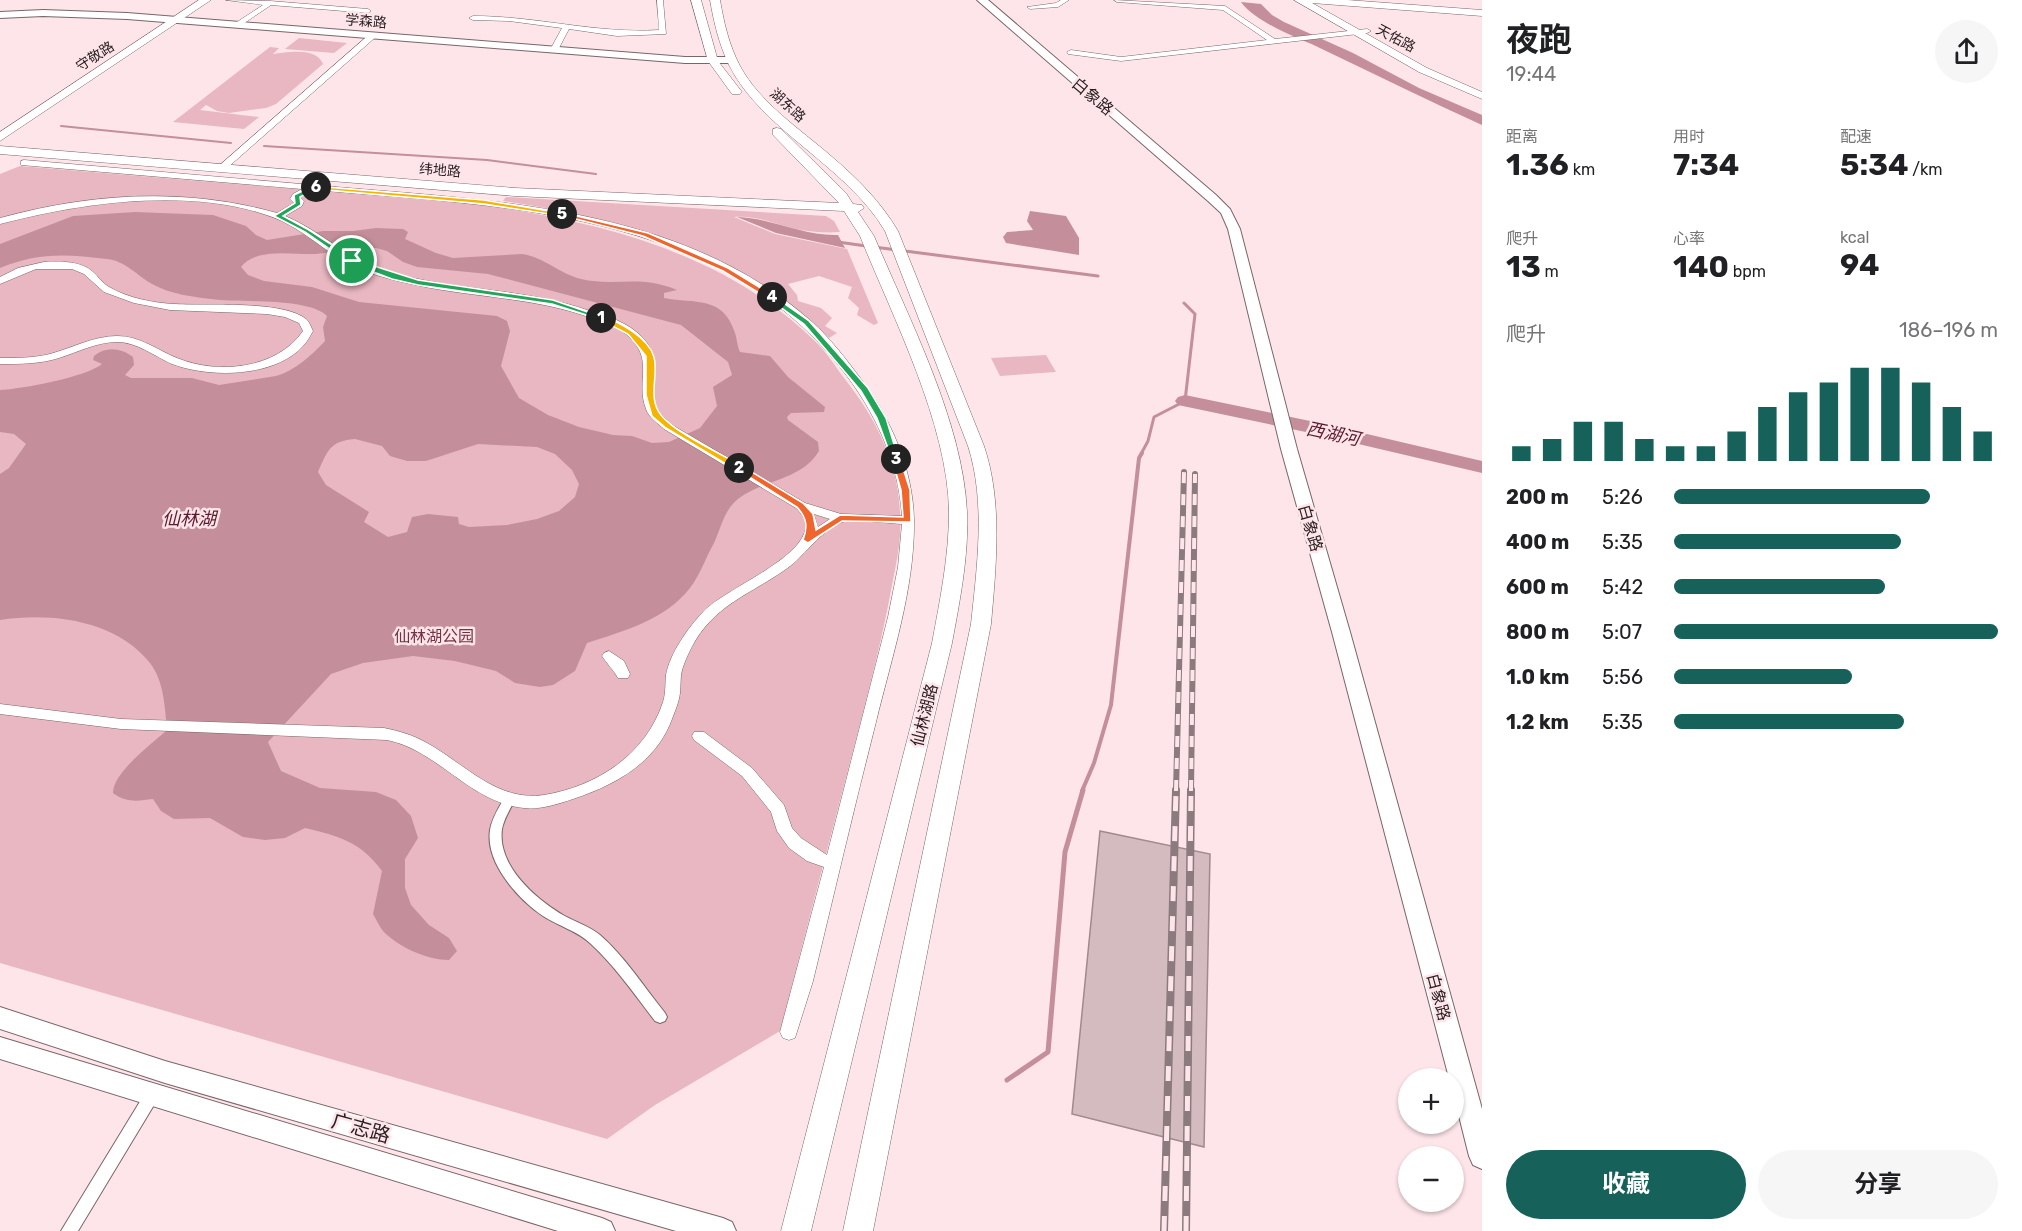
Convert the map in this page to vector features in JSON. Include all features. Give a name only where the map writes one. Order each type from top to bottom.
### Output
[{"type":"main road","name":"守敬路","points":[[0,138],[172,19],[194,0]]},
{"type":"main road","name":"守敬路","points":[[0,128],[172,19],[206,0]]},
{"type":"main road","name":"湖东路","points":[[696,0],[713,61],[736,92],[841,196],[850,208]]},
{"type":"main road","name":"湖东路","points":[[715,0],[718,28],[729,60],[748,87],[765,106],[835,164],[878,209]]},
{"type":"main road","name":"天佑路","points":[[1299,0],[1353,33],[1423,70],[1482,96]]},
{"type":"main road","points":[[1307,0],[1482,12]]},
{"type":"main road","name":"天佑路","points":[[1318,0],[1367,31],[1482,89]]},
{"type":"main road","points":[[1370,0],[1482,8]]},
{"type":"main road","name":"纬地路","points":[[0,138],[515,192],[878,209]]},
{"type":"main road","name":"纬地路","points":[[0,150],[227,162],[567,185],[867,197]]},
{"type":"main road","name":"仙林湖路","points":[[796,1231],[942,642],[952,590],[957,540],[952,461],[935,400],[871,244],[850,208]]},
{"type":"main road","points":[[858,1231],[973,667],[981,624],[986,544],[980,460],[898,249],[878,209]]},
{"type":"main road","points":[[957,540],[986,544]]},
{"type":"street","points":[[229,0],[368,11]]},
{"type":"street","points":[[473,18],[512,18],[614,34],[663,32],[660,0]]},
{"type":"street","name":"白象路","points":[[982,0],[1226,212],[1234,229],[1289,449],[1341,632],[1482,1156]]},
{"type":"street","points":[[1030,7],[1058,5],[1066,0]]},
{"type":"street","points":[[1117,0],[1226,8],[1273,41]]},
{"type":"street","points":[[240,24],[270,3]]},
{"type":"street","name":"学森路","points":[[0,15],[82,14],[172,19],[554,50],[713,61],[729,60]]},
{"type":"street","points":[[554,50],[563,30],[569,26]]},
{"type":"street","points":[[1071,52],[1121,59],[1367,31]]},
{"type":"street","points":[[227,162],[374,35]]},
{"type":"street","points":[[24,163],[484,202],[563,214],[645,234],[725,269],[779,302],[807,323],[865,390],[881,418],[906,490],[908,520],[892,628],[789,1032]]},
{"type":"street","points":[[278,216],[299,204],[296,196],[313,187]]},
{"type":"street","points":[[0,221],[89,202],[186,199],[216,203],[278,216],[307,231],[339,253],[368,268],[395,277],[418,283],[553,302],[613,322],[631,332],[650,356],[652,411],[669,427],[800,505],[840,518],[908,520]]},
{"type":"street","points":[[0,281],[26,267],[47,264],[72,266],[88,272],[103,288],[136,300],[168,307],[278,312],[301,320],[306,331],[305,337],[299,344],[282,356],[252,367],[215,371],[190,368],[146,346],[117,339],[45,358],[0,361]]},
{"type":"street","points":[[800,505],[811,521],[812,530],[808,540]]},
{"type":"street","points":[[0,709],[51,717],[153,726],[363,732],[407,740],[509,800],[528,804],[568,795],[609,780],[627,768],[650,744],[665,718],[672,699],[675,671],[699,624],[720,603],[787,561],[808,540],[840,518]]},
{"type":"street","points":[[609,656],[619,665],[623,674]]},
{"type":"street","points":[[699,736],[747,772],[778,809],[785,831],[795,843],[813,856],[833,864]]},
{"type":"street","points":[[509,800],[501,815],[495,837],[506,871],[520,890],[536,904],[593,937],[618,964],[660,1017]]},
{"type":"street","name":"广志路","points":[[0,1018],[165,1072],[723,1231]]},
{"type":"street","name":"广志路","points":[[0,1048],[602,1231]]},
{"type":"street","points":[[69,1231],[153,1095]]},
{"type":"green space","points":[[299,38],[347,43],[334,53],[285,49]]},
{"type":"green space","points":[[270,47],[279,48],[273,54],[301,52],[315,55],[323,64],[276,104],[266,108],[229,113],[217,111],[206,105],[200,110],[259,117],[244,129],[173,122]]},
{"type":"green space","name":"仙林湖公园","points":[[20,166],[474,204],[567,220],[613,231],[701,264],[742,285],[781,312],[821,347],[856,393],[883,441],[895,476],[900,532],[895,571],[877,655],[780,1031],[655,1105],[607,1139],[0,963],[0,174]]},
{"type":"green space","points":[[506,197],[826,216],[834,221],[840,232],[807,231],[758,219],[734,217],[775,234],[847,249],[878,323],[874,325],[857,315],[859,308],[848,298],[852,287],[819,276],[788,284],[797,295],[798,301],[821,308],[832,318],[825,326],[837,333],[829,338],[795,309],[757,284],[677,245],[591,218],[503,201]]},
{"type":"green space","points":[[1046,355],[1056,372],[1000,376],[991,358]]},
{"type":"water","points":[[1241,2],[1261,4],[1272,15],[1284,22],[1353,53],[1419,88],[1482,115],[1482,125],[1279,30],[1257,17]]},
{"type":"water","points":[[1030,211],[1066,216],[1079,238],[1079,255],[1006,243],[1003,237],[1007,232],[1033,230],[1027,221]]},
{"type":"water","name":"仙林湖","points":[[135,212],[213,215],[246,226],[256,235],[267,240],[323,231],[403,229],[408,232],[405,239],[453,258],[522,254],[538,258],[581,279],[664,285],[677,290],[664,293],[664,298],[707,304],[723,312],[730,321],[740,352],[770,356],[788,377],[825,407],[824,412],[791,413],[787,417],[818,442],[819,451],[802,468],[748,492],[733,503],[697,577],[680,599],[643,623],[587,643],[575,671],[553,685],[540,687],[515,683],[496,671],[455,661],[413,656],[363,663],[331,674],[268,742],[281,771],[320,788],[376,792],[396,800],[411,816],[418,838],[405,859],[405,888],[411,905],[429,925],[449,938],[457,951],[449,960],[413,952],[383,931],[373,914],[382,871],[366,853],[339,837],[305,828],[285,838],[265,840],[243,837],[210,818],[174,819],[161,811],[153,799],[127,800],[113,793],[119,776],[167,730],[163,695],[155,670],[136,648],[101,628],[81,622],[40,617],[0,620],[0,474],[9,468],[26,444],[14,434],[0,432],[0,390],[38,385],[94,369],[102,364],[93,360],[94,356],[114,349],[133,357],[134,365],[125,375],[131,378],[192,378],[219,385],[283,374],[302,362],[325,341],[323,327],[327,316],[317,310],[289,303],[211,299],[175,293],[154,285],[114,260],[53,256],[27,259],[0,268],[0,244],[73,216]],"holes":[[[354,248],[376,248],[387,251],[403,262],[417,267],[488,274],[681,325],[728,362],[732,375],[713,387],[717,406],[700,428],[669,442],[652,443],[632,436],[613,435],[579,427],[548,415],[519,398],[501,366],[510,331],[507,321],[497,316],[359,302],[312,287],[264,281],[248,275],[241,267],[248,261],[266,254],[315,254]],[[355,439],[382,446],[390,456],[407,461],[426,461],[478,444],[537,447],[555,454],[572,470],[579,484],[575,497],[559,511],[537,519],[507,525],[469,527],[459,524],[458,517],[428,514],[412,517],[407,532],[388,537],[364,522],[369,512],[326,485],[318,472],[331,448],[340,442]]]},
{"type":"water","points":[[737,217],[762,220],[812,233],[838,235],[845,248],[776,233]]},
{"type":"building","points":[[1100,831],[1210,854],[1204,1147],[1072,1114]]},
{"type":"waterway","points":[[61,126],[231,143]]},
{"type":"waterway","points":[[264,146],[487,160],[596,174]]},
{"type":"waterway","points":[[838,242],[866,246]]},
{"type":"waterway","points":[[874,247],[1098,276]]},
{"type":"waterway","points":[[1141,454],[1148,441],[1154,417],[1185,401],[1195,314],[1184,303]]},
{"type":"waterway","name":"西湖河","points":[[1185,401],[1320,429],[1482,467]]},
{"type":"waterway","points":[[1082,791],[1094,763],[1111,705],[1139,458],[1142,453]]},
{"type":"waterway","points":[[1007,1080],[1048,1052],[1065,852],[1083,790]]},
{"type":"railway","points":[[1176,791],[1184,472]]},
{"type":"railway","points":[[1191,791],[1195,474]]},
{"type":"railway","points":[[1164,1231],[1176,790]]},
{"type":"railway","points":[[1186,1231],[1191,790]]},
{"type":"route","points":[[313,187],[484,202],[563,214],[645,234],[725,269],[779,302],[807,323],[865,390],[881,418],[892,446],[906,490],[908,520],[840,518],[808,540],[812,530],[811,521],[809,514],[800,505],[669,427],[652,411],[650,356],[631,332],[613,322],[553,302],[418,283],[352,261],[307,231],[278,216],[299,204],[300,201],[295,199],[296,196],[313,187]]}]
